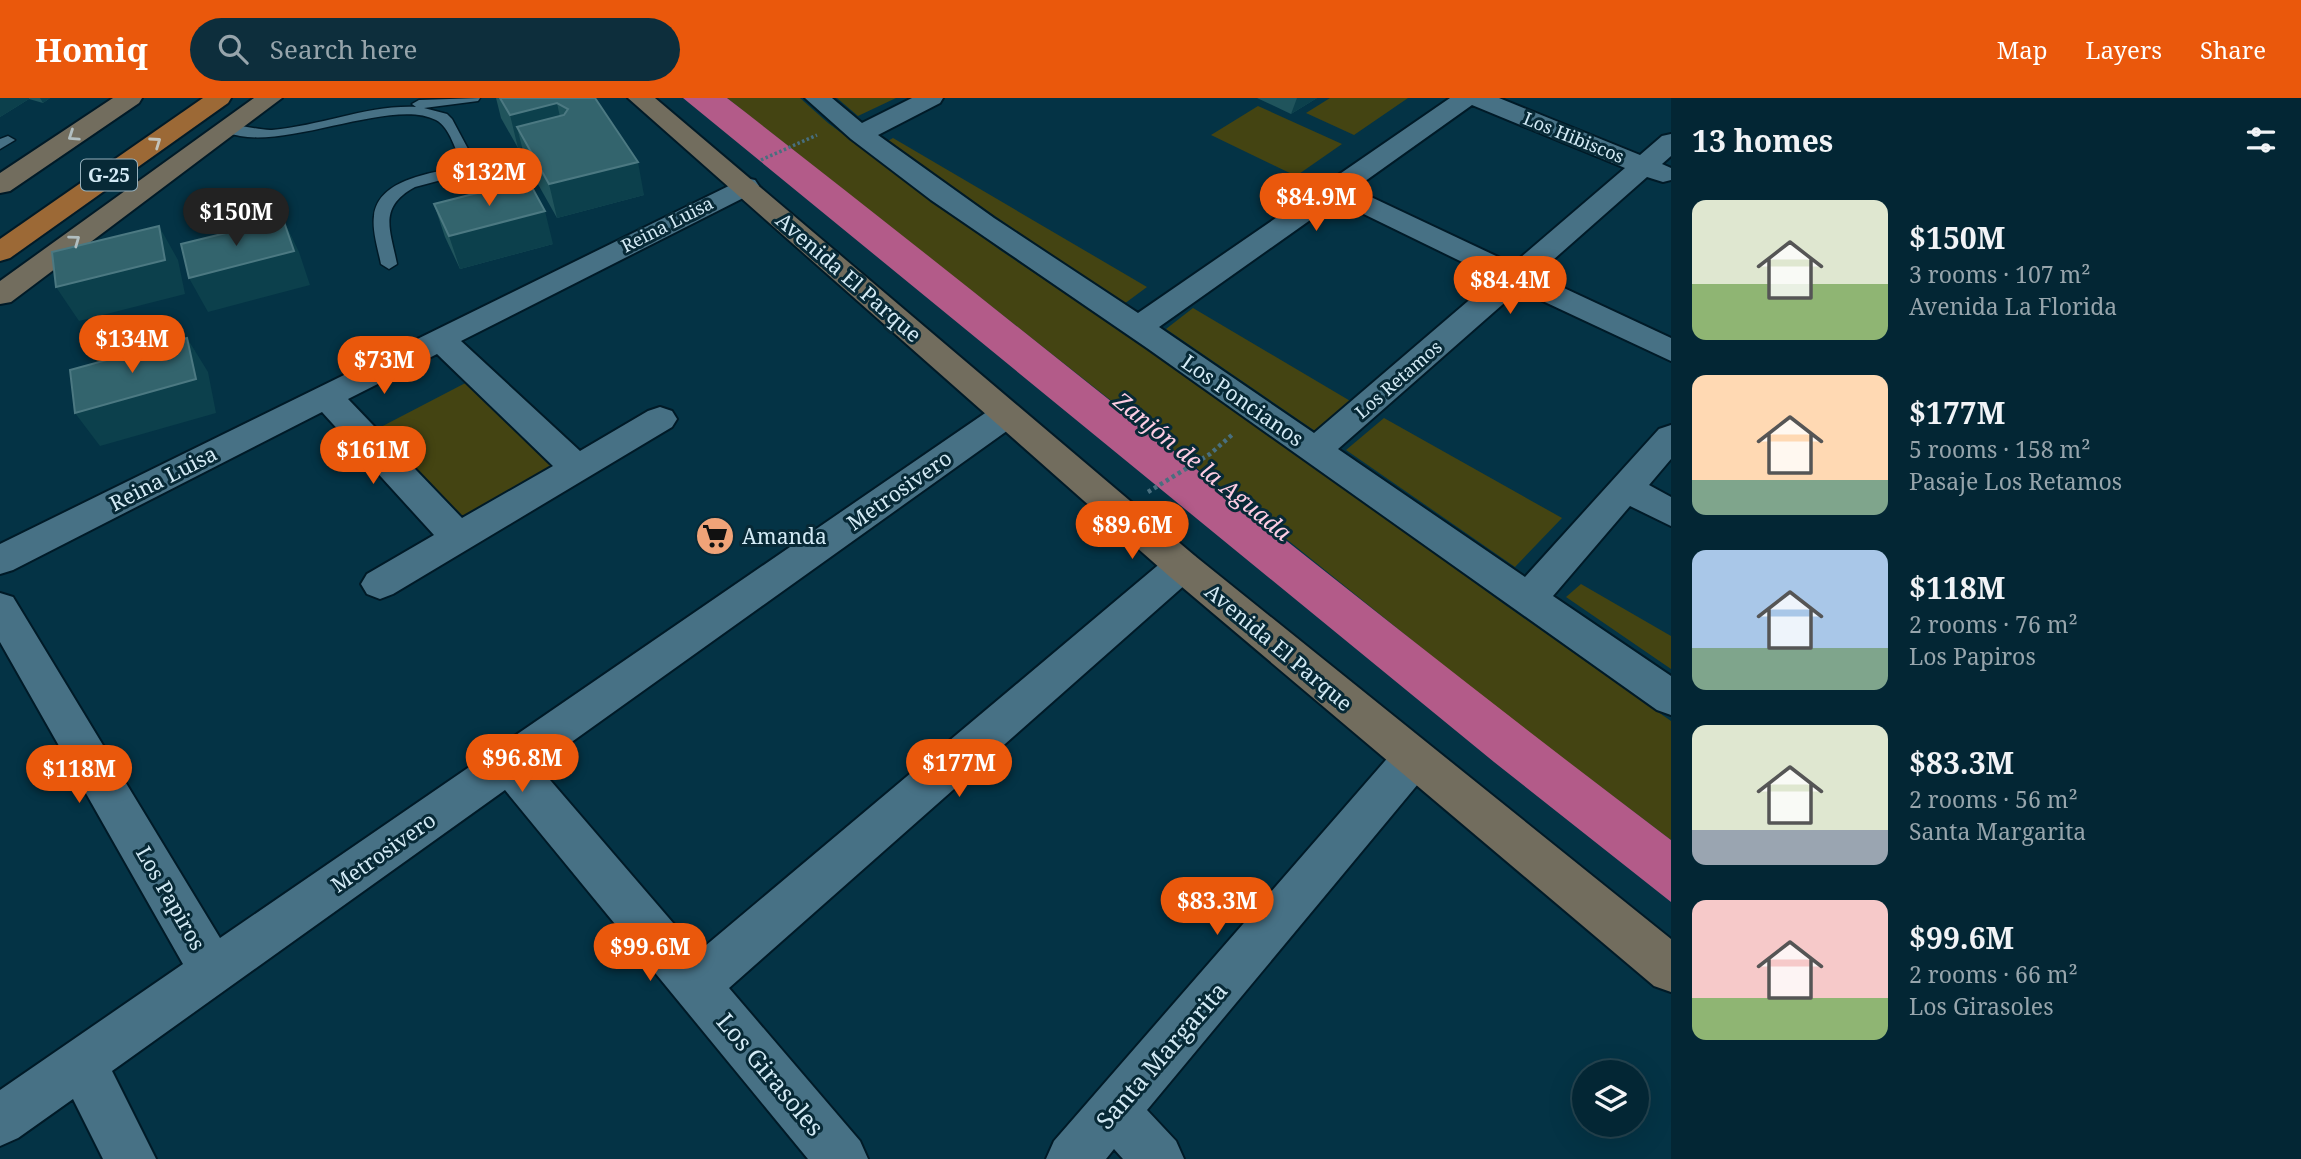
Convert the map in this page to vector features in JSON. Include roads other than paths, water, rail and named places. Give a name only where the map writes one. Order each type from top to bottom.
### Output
[{"type":"main road","name":"G-25","points":[[56,182],[179,98]]},
{"type":"main road","name":"G-25","points":[[0,252],[219,98]]},
{"type":"street","points":[[0,185],[130,98]]},
{"type":"street","points":[[0,295],[270,98]]},
{"type":"street","name":"Avenida El Parque","points":[[640,98],[752,174],[1006,415],[1413,759],[1671,969]]},
{"type":"street","name":"Los Poncianos","points":[[817,98],[860,134],[998,233],[1316,450],[1671,698]]},
{"type":"street","points":[[860,134],[931,98]]},
{"type":"street","points":[[1139,328],[1466,98]]},
{"type":"street","name":"Los Hibiscos","points":[[1477,98],[1657,171]]},
{"type":"street","name":"Los Retamos","points":[[1316,450],[1516,277],[1657,171],[1671,142]]},
{"type":"street","name":"Reina Luisa","points":[[0,560],[440,339],[752,174]]},
{"type":"street","points":[[1335,190],[1671,351]]},
{"type":"street","points":[[440,339],[577,468]]},
{"type":"street","points":[[326,396],[459,538]]},
{"type":"street","name":"Metrosivero","points":[[0,1120],[1006,415]]},
{"type":"street","points":[[380,584],[660,419]]},
{"type":"street","points":[[1528,599],[1671,437]]},
{"type":"street","points":[[1626,488],[1671,513]]},
{"type":"street","points":[[696,985],[1182,566]]},
{"type":"street","name":"Los Papiros","points":[[0,608],[214,971]]},
{"type":"street","name":"Santa Margarita","points":[[1072,1159],[1413,759]]},
{"type":"street","name":"Los Girasoles","points":[[510,764],[842,1159]]},
{"type":"street","points":[[82,1063],[130,1159]]},
{"type":"street","points":[[1113,1111],[1158,1159]]},
{"type":"lane","points":[[227,129],[258,135],[278,134],[377,108],[446,103],[473,98]]},
{"type":"lane","points":[[414,104],[441,116],[471,168]]},
{"type":"lane","points":[[389,264],[382,218],[383,203],[393,191],[410,184],[565,143]]},
{"type":"place","name":"Amanda","points":[[715,536]]},
{"type":"water label","name":"Zanjón de la Aguada","points":[[1203,466]]}]
